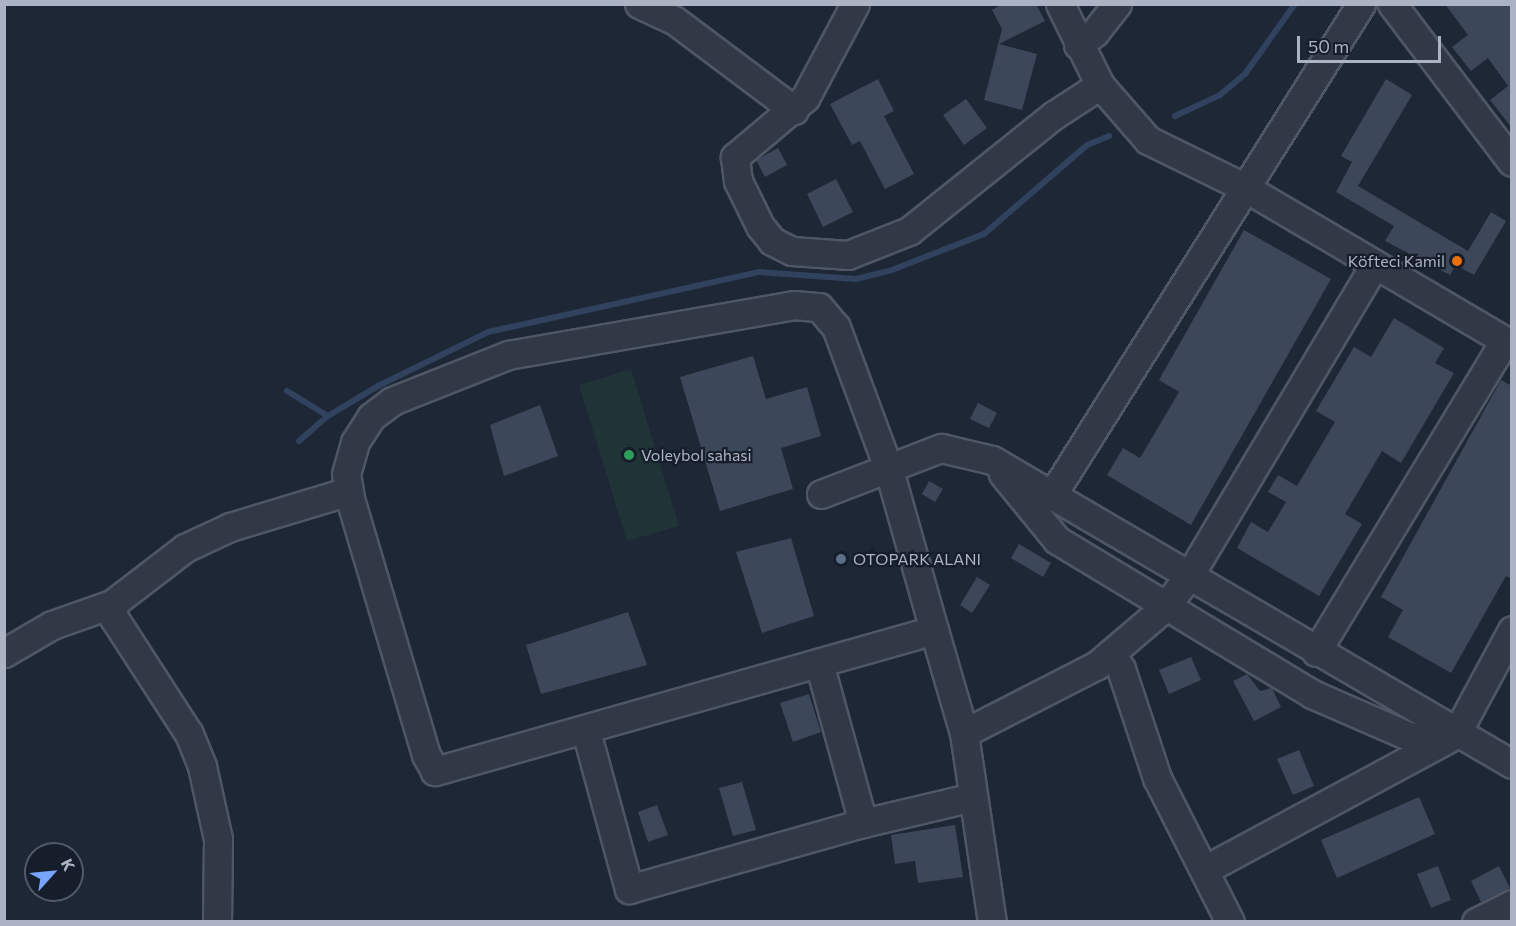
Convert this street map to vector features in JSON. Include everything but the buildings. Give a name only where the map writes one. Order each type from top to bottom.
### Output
[{"type":"street","points":[[639,4],[674,20],[794,110]]},
{"type":"street","points":[[855,4],[814,83],[794,110],[738,152],[738,182],[772,241],[808,254],[848,255],[883,244],[933,215],[1054,115],[1100,85]]},
{"type":"street","points":[[1060,4],[1078,45],[1100,85],[1148,140],[1244,187],[1508,343],[1316,652]]},
{"type":"street","points":[[1078,45],[1095,32],[1117,4]]},
{"type":"street","points":[[1052,495],[1361,4]]},
{"type":"street","points":[[1392,4],[1512,162]]},
{"type":"street","points":[[964,733],[1111,654],[1166,606],[1189,576],[1375,264]]},
{"type":"street","points":[[934,630],[586,731],[435,771],[426,755],[349,491],[346,474],[354,442],[371,417],[414,389],[508,355],[794,305],[819,307],[836,327],[889,470],[964,733],[992,921]]},
{"type":"street","points":[[821,494],[889,470],[941,448],[992,460],[1456,734],[1512,764]]},
{"type":"street","points":[[992,460],[1057,540],[1312,694],[1411,737],[1456,734]]},
{"type":"street","points":[[4,653],[52,625],[112,604],[185,548],[230,527],[349,491]]},
{"type":"street","points":[[112,604],[114,618],[189,734],[202,766],[218,839],[217,921]]},
{"type":"street","points":[[1206,869],[1456,734],[1512,630]]},
{"type":"street","points":[[1111,654],[1121,669],[1156,777],[1178,826],[1206,869],[1230,921]]},
{"type":"street","points":[[819,663],[863,823]]},
{"type":"street","points":[[586,731],[629,889],[863,823],[973,797]]},
{"type":"green space","name":"Voleybol sahasi","points":[[631,369],[679,526],[627,541],[579,385]]},
{"type":"waterway","points":[[1175,116],[1220,95],[1245,74],[1295,4]]},
{"type":"waterway","points":[[299,441],[328,416],[378,386],[488,332],[759,272],[856,279],[892,270],[984,234],[1087,145],[1109,136]]},
{"type":"waterway","points":[[287,391],[328,416]]},
{"type":"place","name":"Köfteci Kamil","points":[[1457,261]]},
{"type":"place","name":"Voleybol sahasi","points":[[629,455]]},
{"type":"place","name":"OTOPARK ALANI","points":[[841,559]]}]
